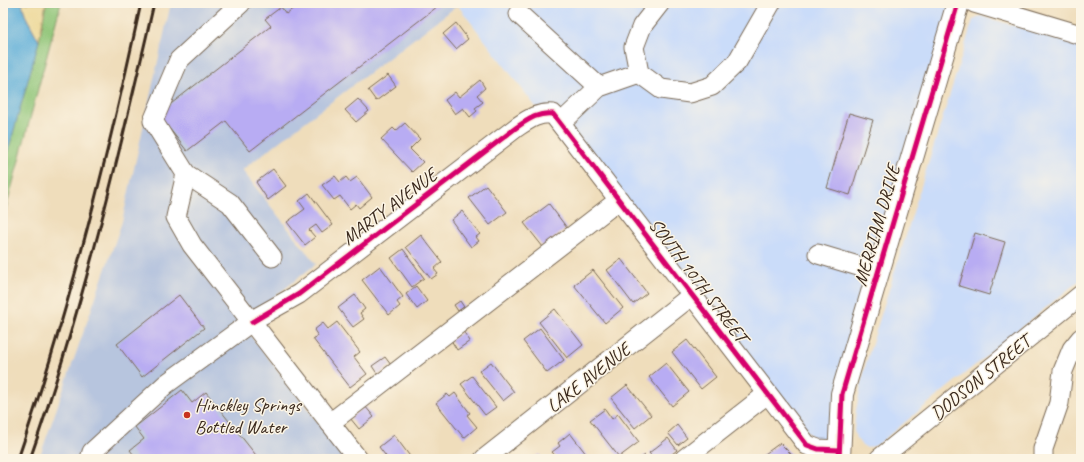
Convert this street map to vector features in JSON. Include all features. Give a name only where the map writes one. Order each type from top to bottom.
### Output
[{"type":"main road","name":"MERRIAM DRIVE","points":[[839,454],[842,394],[958,3]]},
{"type":"street","points":[[241,3],[179,60],[152,121],[186,174],[230,203],[272,257]]},
{"type":"street","points":[[660,3],[642,26],[634,46],[639,72],[661,89],[690,93],[712,86],[737,62],[771,3]]},
{"type":"street","points":[[974,3],[1081,35]]},
{"type":"street","points":[[519,14],[599,87]]},
{"type":"street","points":[[561,123],[599,87],[639,72]]},
{"type":"street","name":"SOUTH 10TH STREET","points":[[544,113],[554,114],[691,296],[807,445],[839,454]]},
{"type":"street","name":"MARTY AVENUE","points":[[90,459],[92,452],[166,384],[252,322],[299,294],[517,127],[532,117],[544,113]]},
{"type":"street","points":[[186,174],[176,217],[192,245],[358,459]]},
{"type":"street","points":[[330,423],[619,200]]},
{"type":"street","points":[[818,254],[878,272]]},
{"type":"street","name":"DODSON STREET","points":[[879,459],[1081,295]]},
{"type":"street","name":"LAKE AVENUE","points":[[484,459],[691,296]]},
{"type":"street","points":[[1043,459],[1042,449],[1059,403],[1063,371],[1072,349],[1081,338]]},
{"type":"street","points":[[684,459],[767,394]]},
{"type":"shaded area","points":[[171,3],[456,3],[458,5],[242,170],[316,264],[241,323],[347,459],[39,459],[122,222]]},
{"type":"shaded area","points":[[456,3],[954,3],[829,434],[824,439],[812,437],[536,107]]},
{"type":"shaded area","points":[[981,16],[1081,45],[1081,279],[877,445],[867,448],[856,438],[854,430],[856,410],[866,363],[973,20]]},
{"type":"green space","points":[[46,3],[61,3],[3,220],[3,169],[39,41]]},
{"type":"sand","points":[[22,3],[46,3],[39,41],[25,15]]},
{"type":"water","points":[[3,3],[22,3],[25,15],[39,41],[3,169]]},
{"type":"building","points":[[300,3],[442,3],[250,151],[226,121],[187,151],[158,114],[271,26],[265,19],[281,7],[286,14]]},
{"type":"building","points":[[456,23],[468,39],[456,49],[443,34]]},
{"type":"building","points":[[388,75],[396,86],[376,101],[368,90]]},
{"type":"building","points":[[480,80],[485,88],[477,95],[483,102],[475,108],[477,111],[470,117],[463,108],[455,114],[445,100],[455,92],[459,97]]},
{"type":"building","points":[[358,99],[369,111],[356,122],[345,110]]},
{"type":"building","points":[[849,113],[873,120],[850,195],[827,188]]},
{"type":"building","points":[[405,123],[420,139],[410,149],[423,162],[412,172],[381,139],[393,128],[396,131]]},
{"type":"building","points":[[273,169],[286,186],[268,200],[256,182]]},
{"type":"building","points":[[335,176],[340,182],[346,177],[350,182],[357,177],[372,197],[359,208],[356,204],[350,209],[340,196],[334,200],[322,185]]},
{"type":"building","points":[[486,185],[507,212],[490,225],[469,198]]},
{"type":"building","points":[[309,193],[333,225],[322,233],[316,225],[309,230],[315,237],[305,245],[287,222],[305,209],[299,201]]},
{"type":"building","points":[[549,204],[567,228],[543,247],[524,223]]},
{"type":"building","points":[[462,211],[480,234],[476,237],[479,241],[471,247],[451,220]]},
{"type":"building","points":[[975,233],[1005,242],[989,295],[959,286]]},
{"type":"building","points":[[421,235],[442,262],[434,269],[438,274],[431,279],[406,247]]},
{"type":"building","points":[[403,249],[424,278],[412,287],[391,258]]},
{"type":"building","points":[[621,259],[647,293],[633,304],[607,270]]},
{"type":"building","points":[[380,266],[403,297],[397,302],[400,306],[389,315],[362,280]]},
{"type":"building","points":[[593,270],[623,308],[605,323],[574,285]]},
{"type":"building","points":[[416,286],[427,301],[417,309],[406,294]]},
{"type":"building","points":[[179,295],[204,328],[142,377],[117,344]]},
{"type":"building","points":[[355,295],[365,309],[360,313],[364,319],[353,327],[338,308]]},
{"type":"building","points":[[460,301],[464,307],[458,311],[454,305]]},
{"type":"building","points":[[555,309],[583,345],[567,358],[539,322]]},
{"type":"building","points":[[337,322],[360,352],[354,357],[367,374],[350,387],[313,339],[318,336],[314,330],[323,323],[328,329]]},
{"type":"building","points":[[540,328],[564,360],[547,373],[523,341]]},
{"type":"building","points":[[463,331],[470,341],[457,350],[451,340]]},
{"type":"building","points":[[687,340],[716,377],[701,389],[672,352]]},
{"type":"building","points":[[385,357],[391,365],[378,375],[372,366]]},
{"type":"building","points":[[491,362],[514,392],[503,401],[479,371]]},
{"type":"building","points":[[666,363],[689,392],[672,406],[649,377]]},
{"type":"building","points":[[472,376],[496,407],[485,415],[461,384]]},
{"type":"building","points":[[627,385],[651,415],[635,428],[611,398]]},
{"type":"building","name":"Hinckley Springs Bottled Water","points":[[182,390],[192,403],[206,392],[259,459],[137,459],[130,450],[144,439],[135,427]]},
{"type":"building","points":[[455,393],[470,413],[467,415],[477,427],[464,438],[436,403],[447,394],[450,397]]},
{"type":"building","points":[[365,406],[374,417],[359,429],[350,418]]},
{"type":"building","points":[[605,409],[612,419],[618,414],[639,442],[619,457],[590,420]]},
{"type":"building","points":[[677,425],[687,438],[678,445],[668,433]]},
{"type":"building","points":[[570,433],[590,459],[558,459],[552,452],[560,446],[558,443]]},
{"type":"building","points":[[394,435],[412,459],[388,459],[379,447]]},
{"type":"building","points":[[668,438],[677,450],[666,459],[654,459],[649,453]]},
{"type":"building","points":[[780,443],[793,456],[791,459],[758,459]]},
{"type":"building","points":[[539,454],[543,459],[533,459]]},
{"type":"building","points":[[645,455],[649,459],[640,459]]},
{"type":"railway","points":[[18,459],[37,403],[71,290],[101,176],[141,3]]},
{"type":"railway","points":[[30,459],[69,340],[102,220],[154,3]]},
{"type":"cycle path","points":[[839,459],[842,394],[958,3]]},
{"type":"cycle path","points":[[252,322],[299,294],[517,127],[539,115],[553,114],[807,445],[818,449],[839,450]]},
{"type":"place","name":"Hinckley Springs Bottled Water","points":[[187,415]]}]
